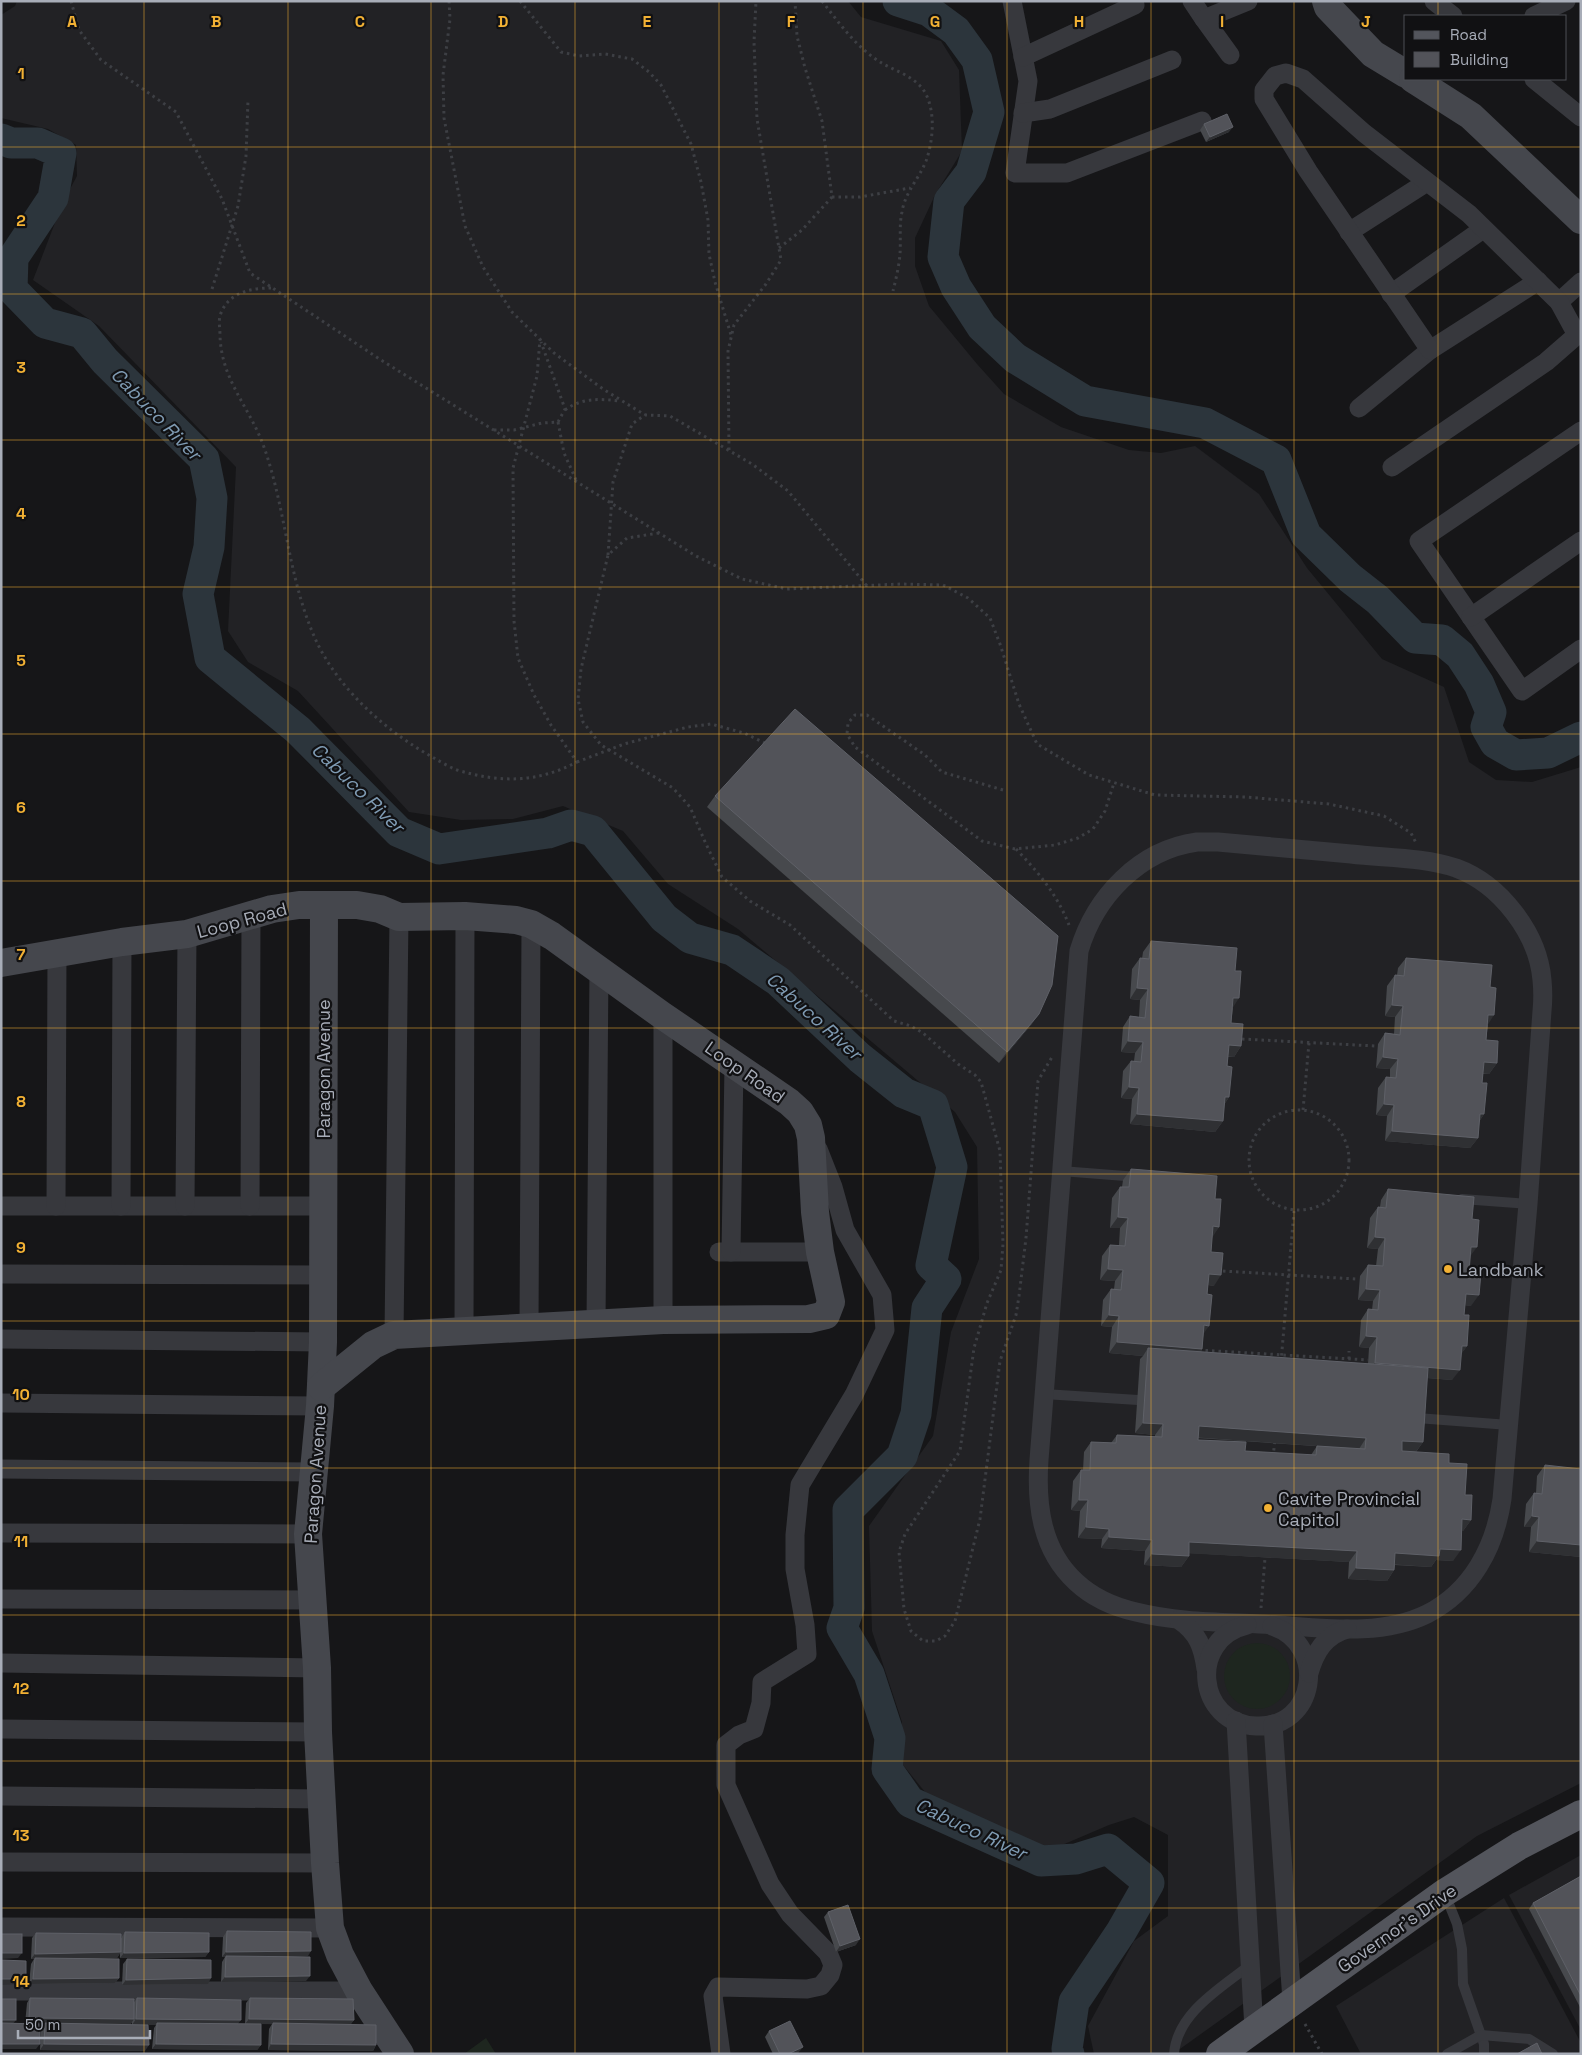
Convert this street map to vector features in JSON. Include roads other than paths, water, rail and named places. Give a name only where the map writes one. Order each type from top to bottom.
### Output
[{"type":"main road","name":"Governor's Drive","points":[[1220,2054],[1254,2029],[1299,2012],[1354,1960],[1444,1893],[1519,1846],[1581,1814]]},
{"type":"street","points":[[1012,1],[1028,81],[1015,174],[1067,173],[1202,121]]},
{"type":"street","points":[[1192,1],[1230,55]]},
{"type":"street","points":[[1204,19],[1248,1]]},
{"type":"street","points":[[1326,1],[1328,7],[1373,54],[1404,73]]},
{"type":"street","points":[[1434,1],[1452,15]]},
{"type":"street","points":[[1536,15],[1566,1]]},
{"type":"street","points":[[1023,57],[1135,5]]},
{"type":"street","points":[[1023,113],[1050,109],[1172,60]]},
{"type":"street","points":[[1392,468],[1546,362],[1577,335],[1559,302],[1468,214],[1364,133],[1303,79],[1286,73],[1275,76],[1264,90],[1264,99],[1308,171],[1430,350]]},
{"type":"street","points":[[1415,80],[1470,116],[1532,172],[1581,220]]},
{"type":"street","points":[[1535,80],[1581,117]]},
{"type":"street","points":[[1349,232],[1427,182]]},
{"type":"street","points":[[1392,294],[1483,228]]},
{"type":"street","points":[[1359,408],[1430,350],[1538,281]]},
{"type":"street","points":[[1559,302],[1581,282]]},
{"type":"street","points":[[1581,432],[1419,541],[1522,691],[1581,649]]},
{"type":"street","points":[[1470,617],[1581,540]]},
{"type":"street","points":[[1179,1620],[1190,1628],[1197,1637],[1202,1648],[1206,1682],[1213,1700],[1225,1715],[1236,1722],[1254,1726],[1273,1724],[1288,1716],[1300,1704],[1307,1689],[1309,1673],[1316,1653],[1324,1642],[1341,1631],[1399,1624],[1426,1614],[1448,1600],[1475,1572],[1487,1553],[1497,1526],[1502,1499],[1528,1204],[1542,1011],[1542,979],[1536,954],[1520,922],[1496,894],[1483,883],[1454,868],[1424,862],[1218,842],[1184,844],[1152,857],[1128,874],[1107,894],[1090,920],[1079,951],[1037,1493],[1042,1523],[1054,1553],[1063,1567],[1076,1582],[1113,1605],[1135,1612],[1179,1620],[1354,1629]]},
{"type":"street","name":"Paragon Avenue","points":[[324,905],[323,1342],[308,1534],[317,1668],[318,1732],[325,1863],[330,1928],[340,1956],[359,1991],[400,2054]]},
{"type":"street","name":"Loop Road","points":[[1,963],[122,942],[187,934],[285,906],[369,906],[400,917],[465,916],[499,918],[531,924],[552,936],[663,1016],[789,1102],[800,1112],[808,1125],[811,1138],[815,1212],[820,1252],[831,1302],[829,1312],[821,1318],[809,1320],[663,1320],[394,1335],[373,1345],[320,1397]]},
{"type":"street","points":[[250,1206],[251,915]]},
{"type":"street","points":[[464,1331],[465,916]]},
{"type":"street","points":[[394,1335],[400,917]]},
{"type":"street","points":[[529,1327],[531,924]]},
{"type":"street","points":[[185,1206],[187,934]]},
{"type":"street","points":[[120,1206],[122,942]]},
{"type":"street","points":[[56,1206],[57,953]]},
{"type":"street","points":[[596,1324],[598,969]]},
{"type":"street","points":[[663,1016],[663,1320]]},
{"type":"street","points":[[734,1065],[724,1252],[820,1252]]},
{"type":"street","points":[[721,2054],[713,1996],[718,1987],[807,1989],[821,1986],[830,1975],[833,1964],[828,1953],[790,1914],[770,1884],[726,1785],[726,1745],[739,1735],[754,1729],[761,1703],[762,1682],[807,1654],[805,1625],[795,1569],[795,1535],[800,1485],[854,1395],[885,1330],[882,1295],[845,1230],[833,1186],[808,1125]]},
{"type":"street","points":[[1,1206],[323,1206]]},
{"type":"street","points":[[1,1274],[323,1275]]},
{"type":"street","points":[[1,1339],[323,1342]]},
{"type":"street","points":[[1,1403],[320,1397]]},
{"type":"street","points":[[1,1469],[314,1472]]},
{"type":"street","points":[[1,1533],[308,1534]]},
{"type":"street","points":[[1,1599],[313,1600]]},
{"type":"street","points":[[1206,1670],[1212,1652],[1222,1638],[1232,1631],[1258,1624],[1283,1630],[1296,1641],[1305,1656],[1309,1673]]},
{"type":"street","points":[[1,1662],[317,1668]]},
{"type":"street","points":[[1236,1722],[1254,2029]]},
{"type":"street","points":[[1273,1724],[1299,2012]]},
{"type":"street","points":[[1,1729],[318,1732]]},
{"type":"street","points":[[1,1796],[322,1799]]},
{"type":"street","points":[[1,1862],[325,1863]]},
{"type":"street","points":[[1,1927],[330,1928]]},
{"type":"street","points":[[1,1991],[359,1991]]},
{"type":"lane","points":[[1061,1171],[1150,1178]]},
{"type":"lane","points":[[1451,1198],[1528,1204]]},
{"type":"lane","points":[[1044,1394],[1138,1400]]},
{"type":"lane","points":[[1417,1418],[1508,1425]]},
{"type":"lane","points":[[1444,1893],[1457,1924],[1462,1949],[1463,1984],[1484,2044],[1484,2054]]},
{"type":"lane","points":[[1174,2054],[1178,2034],[1189,2017],[1250,1965]]},
{"type":"lane","points":[[1447,2054],[1481,2035],[1529,2040],[1553,2054]]},
{"type":"waterway","points":[[898,1],[929,11],[956,31],[977,60],[989,112],[971,172],[949,201],[943,257],[956,287],[982,327],[1015,358],[1085,401],[1205,423],[1276,460],[1306,535],[1350,578],[1378,600],[1415,638],[1442,640],[1460,655],[1479,684],[1491,712],[1486,727],[1495,743],[1516,755],[1548,753],[1581,737]]},
{"type":"waterway","name":"Cabuco River","points":[[1,139],[11,143],[38,143],[61,153],[53,198],[13,258],[12,289],[45,323],[82,333],[105,361],[204,459],[212,498],[209,547],[198,594],[210,658],[298,730],[399,832],[439,849],[548,833],[571,825],[593,831],[664,918],[690,938],[732,950],[778,981],[860,1058],[904,1093],[933,1105],[952,1167],[931,1265],[946,1279],[927,1308],[916,1414],[902,1456],[848,1510],[849,1608],[842,1628],[869,1674],[890,1738],[887,1769],[910,1802],[1041,1861],[1076,1859],[1108,1849],[1149,1883],[1121,1932],[1074,2002],[1067,2049],[1069,2054]]},
{"type":"place","name":"Landbank","points":[[1448,1269]]},
{"type":"place","name":"Cavite Provincial Capitol","points":[[1268,1508]]}]
